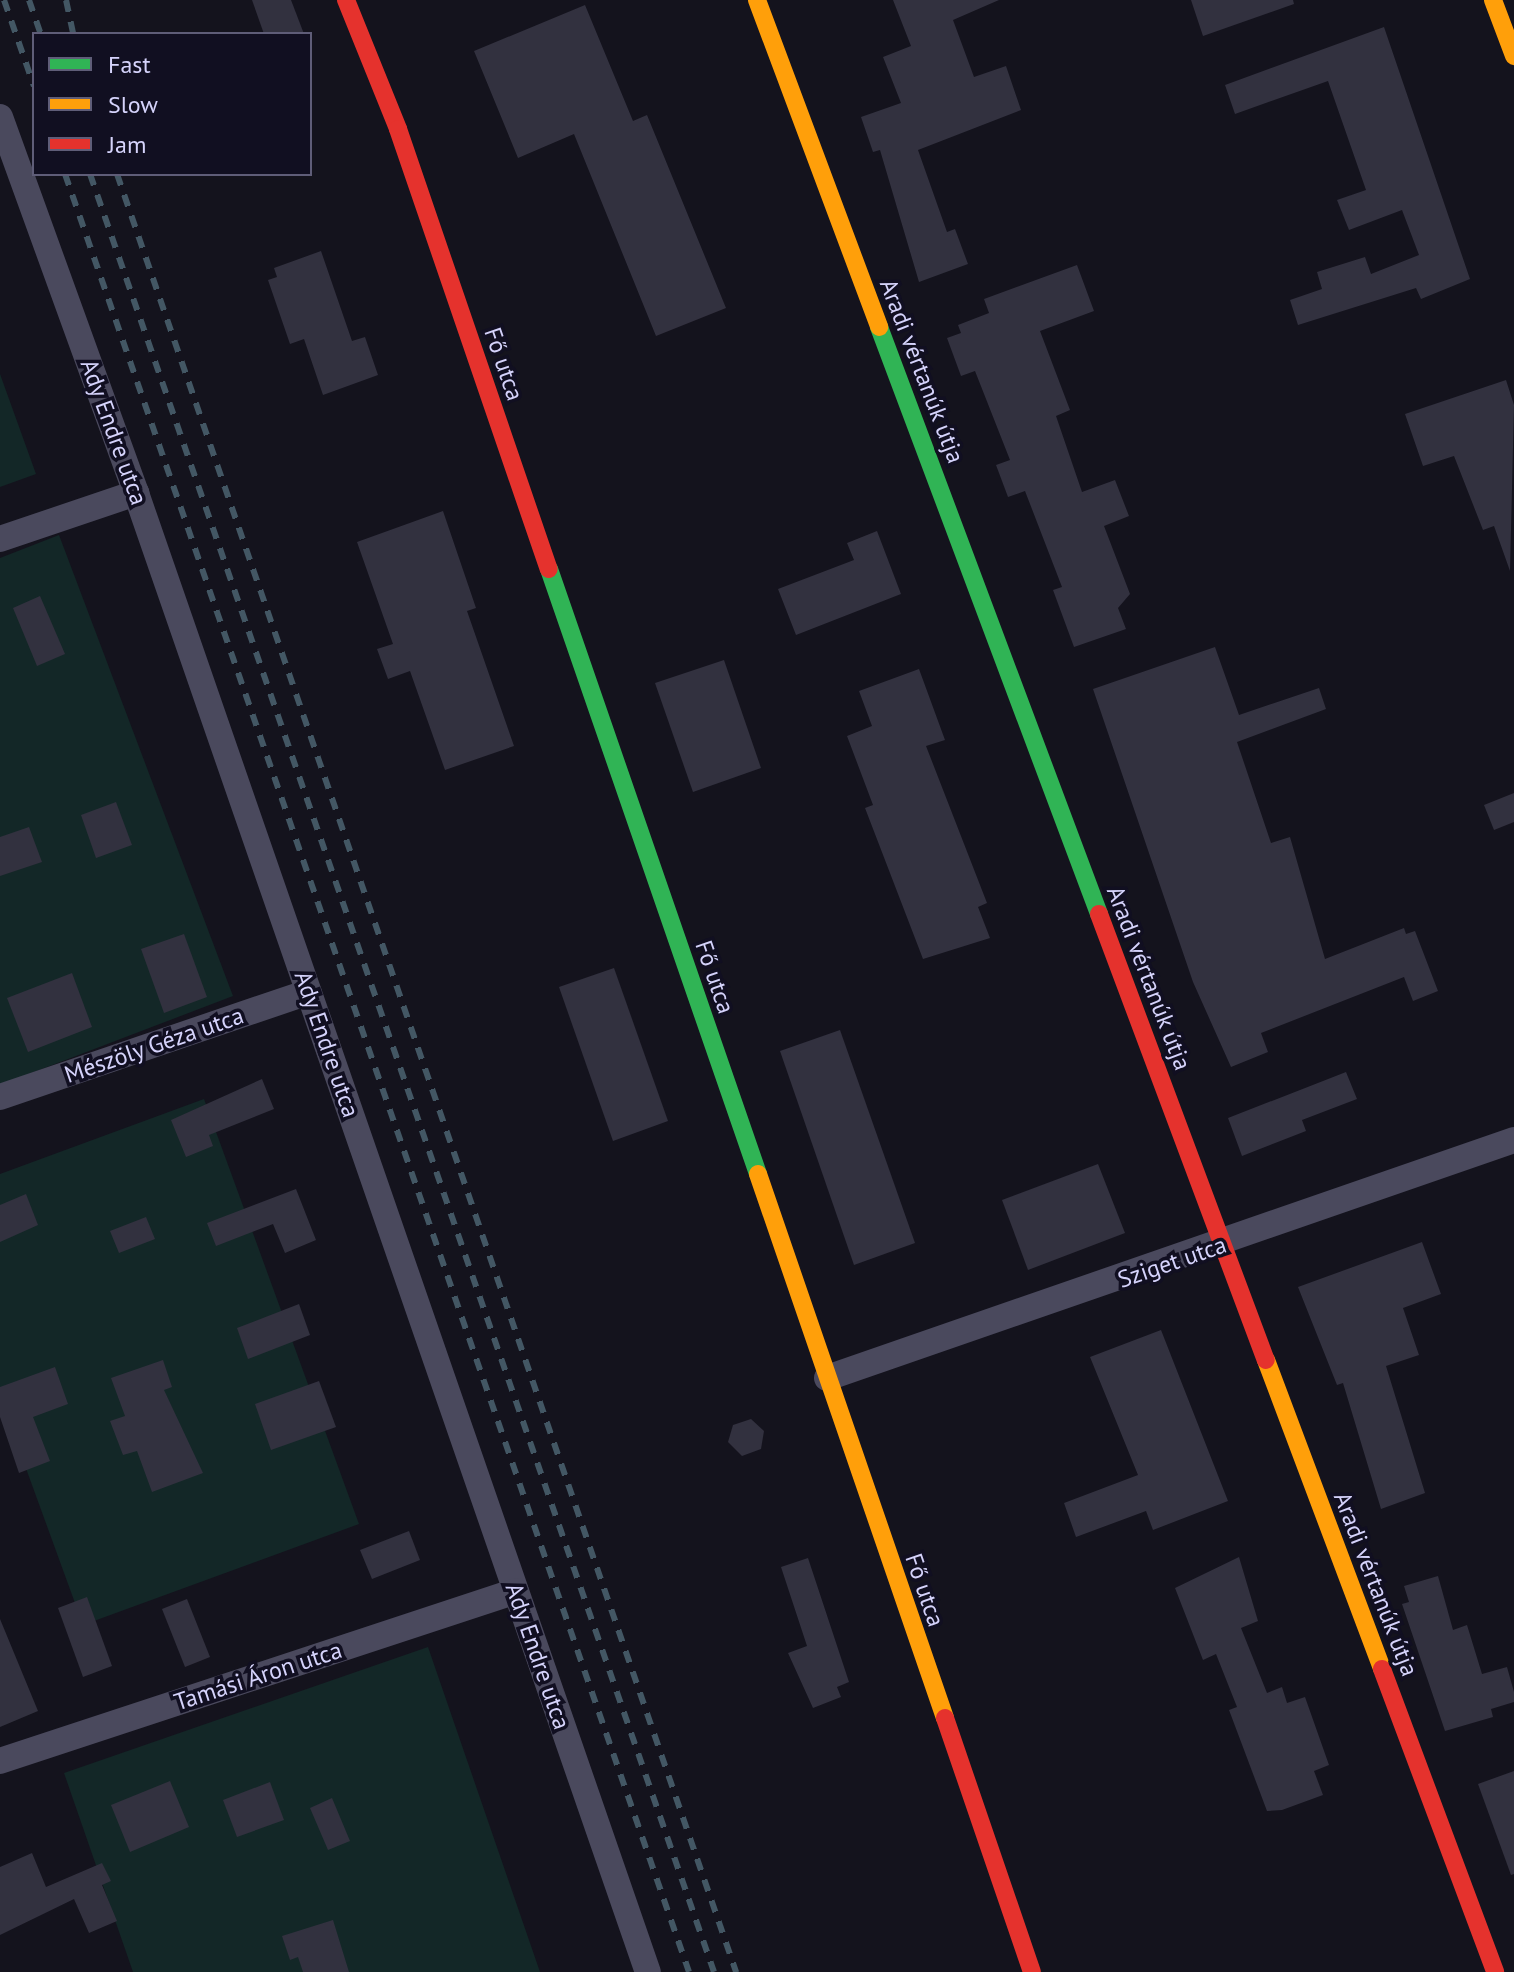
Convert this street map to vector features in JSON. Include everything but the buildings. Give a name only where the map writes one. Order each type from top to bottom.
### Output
[{"type":"street","name":"Fő utca","points":[[346,0],[398,129],[1032,1972]]},
{"type":"street","name":"Aradi vértanúk útja","points":[[757,0],[1495,1972]]},
{"type":"street","points":[[1493,0],[1514,56]]},
{"type":"street","name":"Ady Endre utca","points":[[0,117],[136,493],[648,1972]]},
{"type":"street","points":[[0,539],[136,493]]},
{"type":"street","name":"Mészöly Géza utca","points":[[0,1097],[309,992]]},
{"type":"street","name":"Sziget utca","points":[[827,1378],[1223,1245],[1514,1140]]},
{"type":"street","name":"Tamási Áron utca","points":[[0,1761],[516,1591]]},
{"type":"green space","points":[[0,374],[36,474],[0,487]]},
{"type":"green space","points":[[59,535],[233,996],[0,1085],[0,558]]},
{"type":"green space","points":[[204,1099],[359,1524],[83,1625],[0,1397],[0,1174]]},
{"type":"green space","points":[[428,1647],[540,1972],[133,1972],[64,1773]]},
{"type":"railway","points":[[4,0],[32,80]]},
{"type":"railway","points":[[29,0],[40,32]]},
{"type":"railway","points":[[66,0],[73,32]]},
{"type":"railway","points":[[66,176],[689,1972]]},
{"type":"railway","points":[[91,176],[714,1972]]},
{"type":"railway","points":[[118,176],[736,1972]]},
{"type":"traffic: fast","points":[[879,327],[1099,914]]},
{"type":"traffic: fast","points":[[549,569],[758,1174]]},
{"type":"traffic: slow","points":[[757,0],[879,327]]},
{"type":"traffic: slow","points":[[1493,0],[1514,56]]},
{"type":"traffic: slow","points":[[758,1174],[945,1718]]},
{"type":"traffic: slow","points":[[1266,1360],[1382,1669]]},
{"type":"traffic: jam","points":[[346,0],[398,129],[549,569]]},
{"type":"traffic: jam","points":[[1099,914],[1266,1360]]},
{"type":"traffic: jam","points":[[1382,1669],[1495,1972]]},
{"type":"traffic: jam","points":[[945,1718],[1032,1972]]}]
